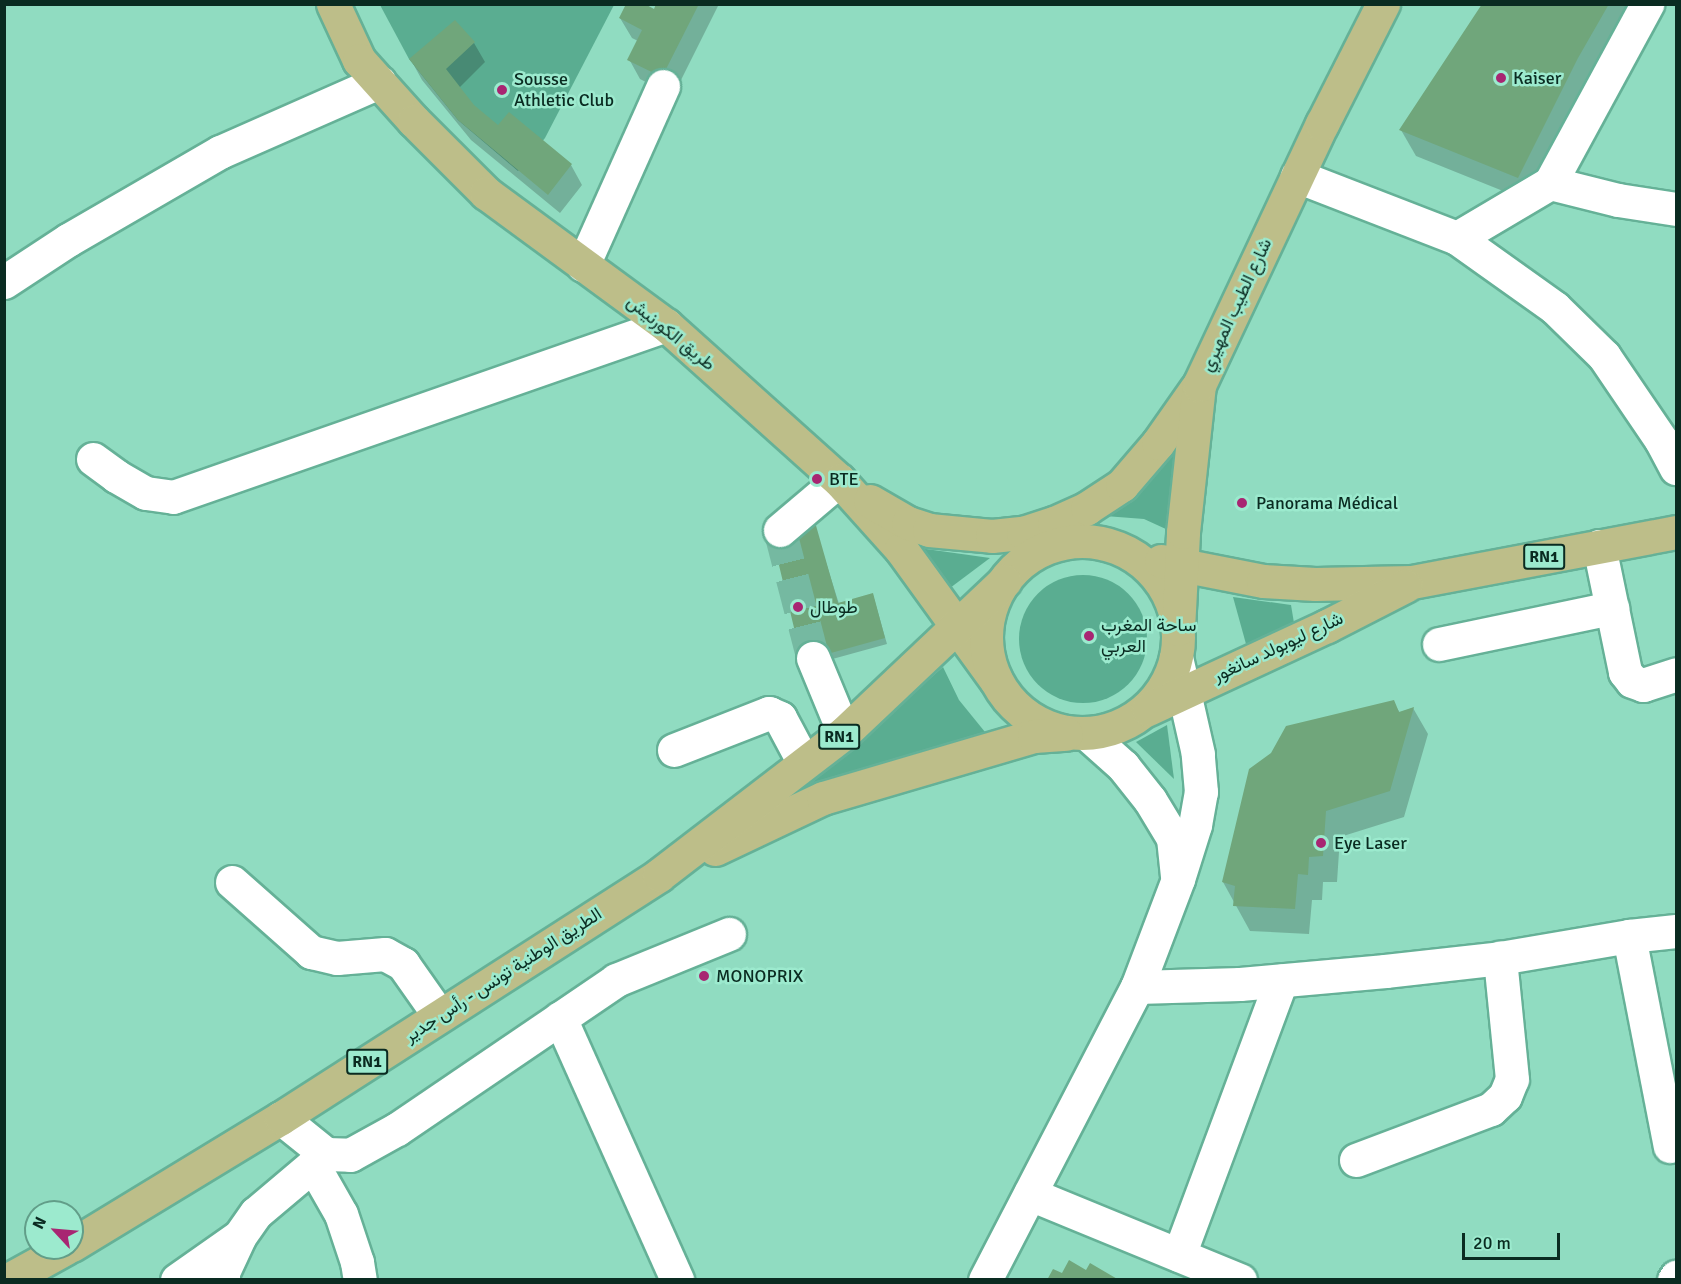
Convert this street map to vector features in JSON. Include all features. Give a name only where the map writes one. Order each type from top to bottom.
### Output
[{"type":"main road","name":"طريق الكورنيش","points":[[333,4],[359,60],[486,193],[666,325],[839,480],[900,549],[996,680]]},
{"type":"main road","name":"شارع الطيب المهيري","points":[[1177,643],[1181,566],[1199,385],[1297,176],[1383,4]]},
{"type":"main road","points":[[839,480],[878,506],[929,530],[992,536],[1023,533],[1087,508],[1122,484],[1158,443],[1199,385]]},
{"type":"main road","name":"شارع ليوبولد سانغور","points":[[1133,555],[1263,581],[1315,584],[1412,582],[1677,532]]},
{"type":"main road","name":"RN1","points":[[1088,541],[1111,545],[1133,555],[1157,576],[1172,601],[1177,643],[1162,691],[1144,711],[1122,725],[1100,732],[1053,730],[1030,718],[1011,701],[996,680],[988,655],[987,625],[993,602],[1005,581],[1021,563],[1041,550],[1064,543],[1088,541]]},
{"type":"main road","name":"الطريق الوطنية تونس - رأس جدير","points":[[84,1238],[281,1118],[659,875],[844,733],[1005,581]]},
{"type":"main road","name":"شارع ليوبولد سانغور","points":[[1144,711],[1327,626],[1412,582]]},
{"type":"main road","name":"الطريق الوطنية تونس - رأس جدير","points":[[659,875],[823,798],[1034,736],[1082,733]]},
{"type":"main road","points":[[8,1280],[44,1260]]},
{"type":"street","points":[[1457,238],[1550,183],[1647,4]]},
{"type":"street","points":[[4,282],[68,240],[220,152],[379,82]]},
{"type":"street","points":[[583,265],[663,86]]},
{"type":"street","points":[[1297,176],[1457,238],[1555,308],[1604,356],[1661,440],[1677,468]]},
{"type":"street","points":[[1550,183],[1618,200],[1677,209]]},
{"type":"street","points":[[93,459],[116,476],[146,493],[173,497],[666,325]]},
{"type":"street","points":[[780,530],[839,480]]},
{"type":"street","points":[[1599,546],[1625,672],[1632,681],[1643,685],[1677,674]]},
{"type":"street","points":[[1439,644],[1612,608]]},
{"type":"street","points":[[985,1280],[1137,987],[1178,879],[1195,825],[1201,792],[1198,754],[1184,691],[1177,643]]},
{"type":"street","points":[[813,658],[844,733]]},
{"type":"street","points":[[674,750],[768,713],[780,718],[804,763]]},
{"type":"street","points":[[1082,733],[1123,766],[1150,800],[1173,838],[1178,879]]},
{"type":"street","points":[[232,882],[311,952],[337,958],[385,954],[403,964],[439,1015]]},
{"type":"street","points":[[1137,987],[1240,984],[1500,958],[1629,936],[1677,931]]},
{"type":"street","points":[[223,1280],[223,1272],[239,1238],[256,1213],[320,1159],[350,1155],[397,1129],[616,980],[729,934]]},
{"type":"street","points":[[1629,936],[1670,1146]]},
{"type":"street","points":[[1356,1160],[1491,1109],[1505,1096],[1512,1079],[1500,958]]},
{"type":"street","points":[[1179,1255],[1281,980]]},
{"type":"street","points":[[560,1018],[678,1280]]},
{"type":"street","points":[[281,1118],[320,1159],[357,1262],[360,1280]]},
{"type":"street","points":[[1030,1194],[1240,1280]]},
{"type":"street","points":[[177,1280],[239,1238]]},
{"type":"green space","name":"Sousse Athletic Club","points":[[380,5],[614,5],[545,138],[518,171],[458,120],[409,59]]},
{"type":"green space","points":[[1178,442],[1168,530],[1144,519],[1105,516],[1129,502],[1160,470]]},
{"type":"green space","points":[[919,548],[990,558],[950,588]]},
{"type":"green space","points":[[1083,575],[1107,580],[1128,594],[1142,615],[1147,639],[1142,663],[1128,684],[1107,698],[1083,703],[1059,698],[1038,684],[1024,663],[1019,639],[1024,615],[1038,594],[1059,580]]},
{"type":"green space","points":[[1233,597],[1291,605],[1294,623],[1246,644]]},
{"type":"green space","points":[[943,667],[959,700],[985,732],[807,787]]},
{"type":"green space","points":[[1167,725],[1174,779],[1136,742]]},
{"type":"building","points":[[626,4],[645,4],[654,9],[656,4],[699,4],[662,77],[627,60],[642,30],[619,18]]},
{"type":"building","name":"Kaiser","points":[[1482,4],[1609,4],[1578,58],[1518,178],[1399,130]]},
{"type":"building","points":[[455,20],[475,42],[446,69],[474,105],[498,125],[509,112],[572,164],[548,195],[458,120],[409,59]]},
{"type":"building","points":[[815,522],[838,603],[873,593],[885,638],[802,661],[771,532]]},
{"type":"building","points":[[1394,700],[1399,712],[1414,707],[1390,791],[1326,811],[1323,856],[1309,857],[1308,875],[1298,874],[1295,909],[1233,906],[1235,886],[1222,882],[1249,769],[1271,753],[1286,726]]},
{"type":"building","points":[[1069,1260],[1086,1270],[1090,1263],[1119,1280],[1047,1280],[1053,1269],[1062,1273]]},
{"type":"tunnel","points":[[780,530],[813,658]]},
{"type":"place","name":"Kaiser","points":[[1501,78]]},
{"type":"place","name":"Sousse Athletic Club","points":[[502,90]]},
{"type":"place","name":"BTE","points":[[817,479]]},
{"type":"place","name":"Panorama Médical","points":[[1242,503]]},
{"type":"place","name":"طوطال","points":[[798,607]]},
{"type":"place","name":"ساحة المغرب العربي","points":[[1089,636]]},
{"type":"place","name":"Eye Laser","points":[[1321,843]]},
{"type":"place","name":"MONOPRIX","points":[[704,976]]}]
